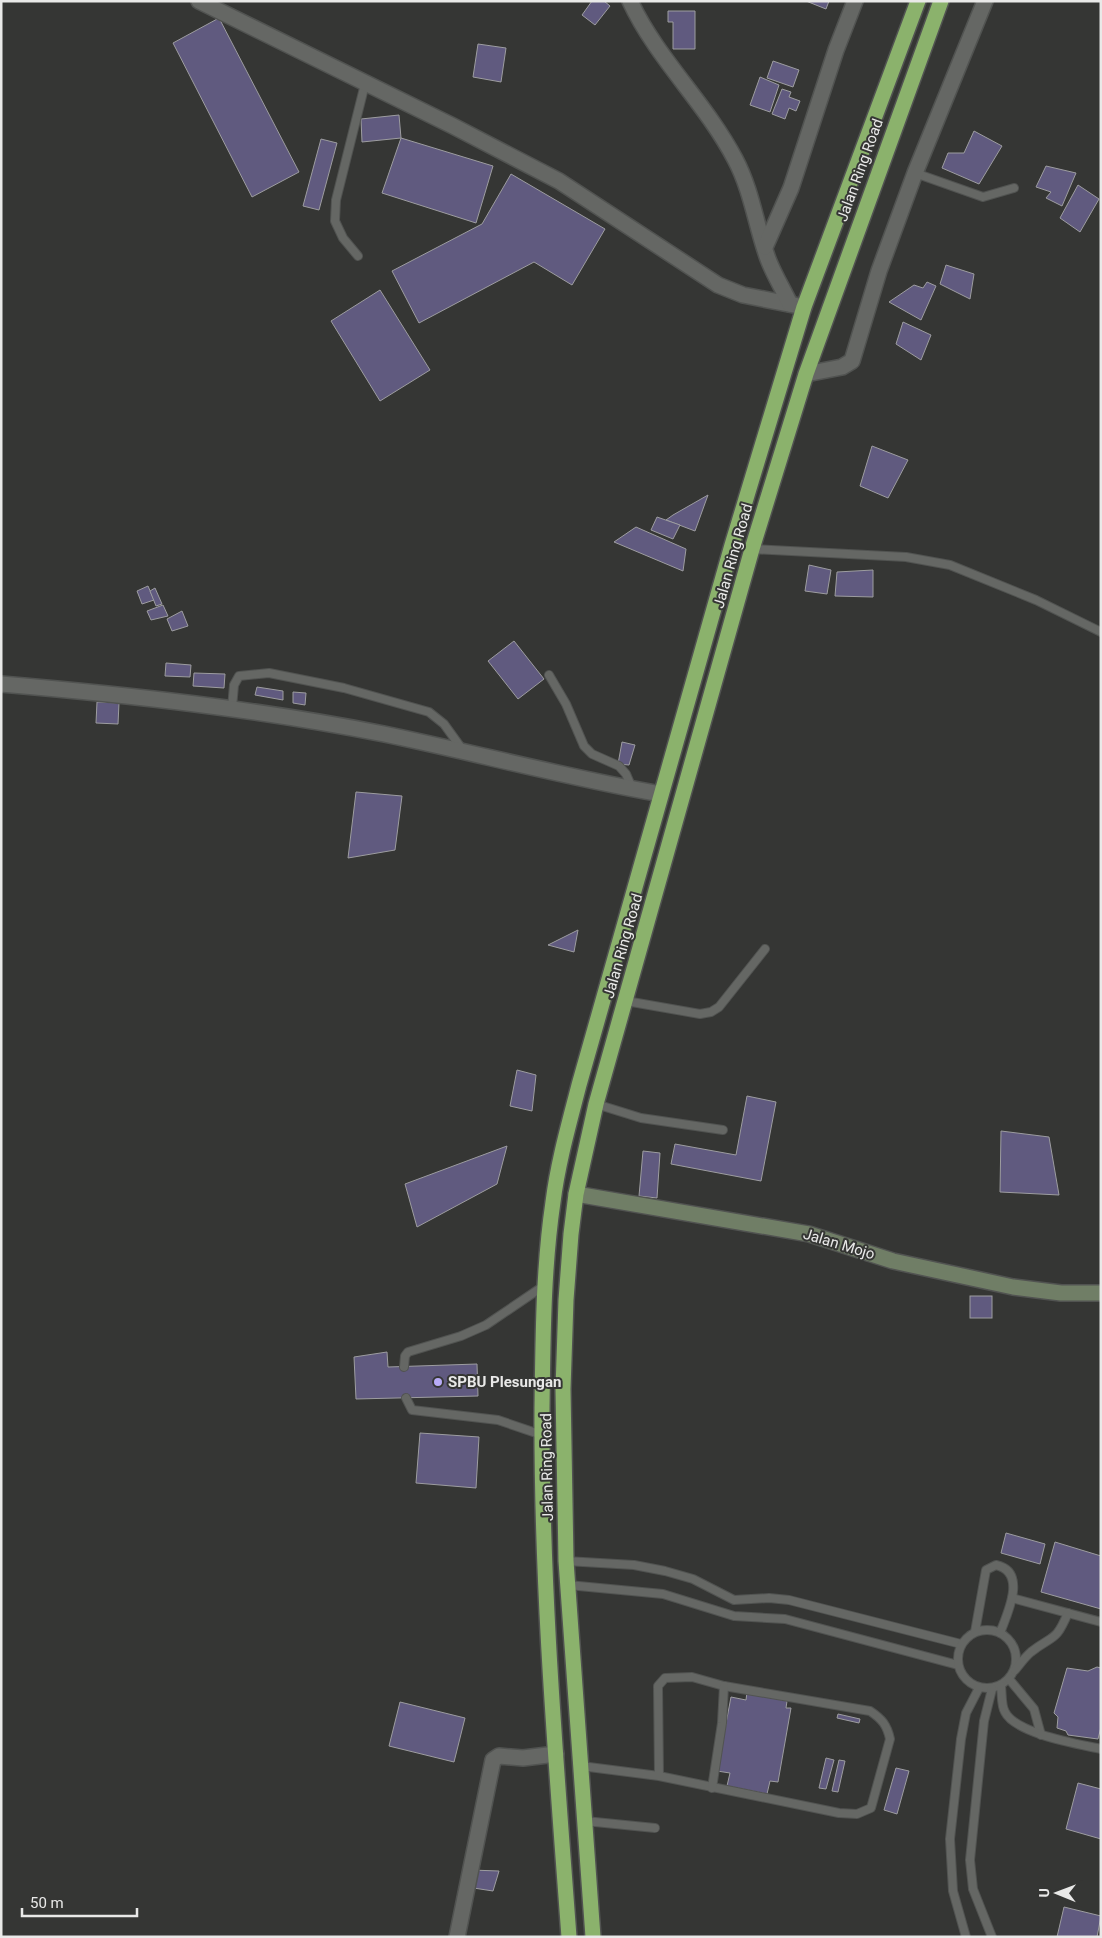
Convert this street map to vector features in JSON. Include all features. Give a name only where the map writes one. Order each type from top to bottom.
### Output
[{"type":"highway","name":"Jalan Ring Road","points":[[569,1937],[546,1614],[542,1435],[545,1285],[552,1203],[560,1159],[797,306],[860,154],[918,1]]},
{"type":"highway","name":"Jalan Ring Road","points":[[593,1937],[569,1612],[563,1448],[564,1341],[576,1194],[596,1104],[752,549],[806,374],[941,1]]},
{"type":"highway","points":[[860,154],[881,163]]},
{"type":"highway","points":[[546,1614],[569,1612]]},
{"type":"street","points":[[199,1],[559,180],[718,285],[743,295],[797,306]]},
{"type":"street","points":[[630,1],[648,35],[693,93],[735,158],[751,196],[773,270],[797,306]]},
{"type":"street","points":[[766,247],[791,188],[828,74],[855,1]]},
{"type":"street","points":[[806,374],[842,367],[852,361],[879,271],[915,173],[986,1]]},
{"type":"street","points":[[1,684],[232,708],[384,734],[633,790],[661,794]]},
{"type":"street","name":"Jalan Mojo","points":[[576,1194],[809,1234],[892,1261],[1013,1287],[1061,1293],[1101,1292]]},
{"type":"street","points":[[457,1937],[493,1760],[499,1756],[523,1758],[556,1754]]},
{"type":"lane","points":[[358,256],[343,238],[335,221],[336,200],[365,84]]},
{"type":"lane","points":[[915,173],[983,197],[1014,188]]},
{"type":"lane","points":[[752,549],[906,557],[950,566],[1036,600],[1101,632]]},
{"type":"lane","points":[[232,708],[234,685],[240,676],[268,673],[344,688],[429,712],[444,724],[464,753]]},
{"type":"lane","points":[[549,676],[566,704],[584,746],[592,754],[618,766],[626,774],[633,790]]},
{"type":"lane","points":[[626,1001],[700,1014],[711,1012],[719,1007],[765,949]]},
{"type":"lane","points":[[596,1104],[641,1118],[723,1130]]},
{"type":"lane","points":[[404,1367],[405,1356],[408,1352],[461,1336],[486,1324],[545,1285]]},
{"type":"lane","points":[[406,1398],[412,1410],[498,1420],[542,1435]]},
{"type":"lane","points":[[566,1561],[602,1562],[657,1569],[693,1579],[734,1600],[769,1598],[789,1600],[961,1644]]},
{"type":"lane","points":[[976,1632],[986,1570],[991,1566],[1002,1566],[1011,1574],[1013,1584],[1012,1598],[1000,1633]]},
{"type":"lane","points":[[568,1585],[663,1594],[734,1616],[785,1619],[958,1665]]},
{"type":"lane","points":[[1012,1598],[1101,1622]]},
{"type":"lane","points":[[1015,1670],[1014,1648],[1008,1639],[1000,1633],[988,1630],[976,1632],[961,1644],[958,1654],[958,1665],[962,1675],[969,1683],[979,1688],[992,1689],[1009,1679],[1031,1652],[1053,1640],[1060,1631],[1068,1613]]},
{"type":"lane","points":[[581,1766],[659,1776],[839,1813],[864,1812],[871,1808],[890,1739],[887,1728],[881,1718],[870,1711],[724,1686],[692,1677],[665,1678],[658,1686],[659,1776]]},
{"type":"lane","points":[[1009,1679],[1034,1709],[1041,1735]]},
{"type":"lane","points":[[712,1788],[722,1722],[724,1686]]},
{"type":"lane","points":[[1000,1686],[1005,1712],[1014,1721],[1041,1735],[1101,1749]]},
{"type":"lane","points":[[966,1937],[953,1891],[950,1839],[966,1713],[979,1688]]},
{"type":"lane","points":[[992,1689],[984,1721],[970,1860],[973,1889],[992,1937]]},
{"type":"lane","points":[[585,1821],[654,1828]]},
{"type":"building","points":[[592,1],[604,1],[610,6],[595,25],[582,15]]},
{"type":"building","points":[[806,1],[829,1],[826,9]]},
{"type":"building","points":[[668,11],[695,11],[695,49],[673,49],[673,22],[668,22]]},
{"type":"building","points":[[219,18],[299,172],[252,197],[173,43]]},
{"type":"building","points":[[478,44],[506,48],[501,82],[473,77]]},
{"type":"building","points":[[773,61],[799,70],[793,87],[767,78]]},
{"type":"building","points":[[760,77],[779,85],[770,112],[750,105]]},
{"type":"building","points":[[782,89],[791,92],[789,97],[800,101],[796,111],[789,108],[785,119],[772,114]]},
{"type":"building","points":[[399,115],[401,138],[362,142],[361,119]]},
{"type":"building","points":[[974,131],[1002,146],[979,184],[942,168],[948,153],[964,153]]},
{"type":"building","points":[[401,138],[493,166],[476,223],[382,193]]},
{"type":"building","points":[[321,139],[337,143],[319,210],[303,206]]},
{"type":"building","points":[[1046,166],[1076,173],[1062,206],[1046,198],[1051,192],[1036,187]]},
{"type":"building","points":[[511,174],[605,229],[572,285],[534,262],[419,323],[392,271],[482,224]]},
{"type":"building","points":[[1078,185],[1099,199],[1080,232],[1060,218]]},
{"type":"building","points":[[946,265],[974,274],[970,299],[940,284]]},
{"type":"building","points":[[927,282],[936,286],[921,320],[889,302],[914,285],[923,288]]},
{"type":"building","points":[[380,290],[430,370],[380,401],[331,321]]},
{"type":"building","points":[[903,322],[931,335],[921,360],[896,344]]},
{"type":"building","points":[[872,446],[908,460],[888,498],[860,486]]},
{"type":"building","points":[[708,495],[695,531],[666,520],[673,515]]},
{"type":"building","points":[[657,517],[680,525],[673,539],[651,530]]},
{"type":"building","points":[[636,527],[686,549],[683,571],[614,542]]},
{"type":"building","points":[[809,565],[831,570],[827,594],[805,591]]},
{"type":"building","points":[[873,570],[873,597],[835,596],[837,572]]},
{"type":"building","points":[[148,586],[154,600],[142,604],[137,591]]},
{"type":"building","points":[[155,588],[162,604],[156,606],[150,591]]},
{"type":"building","points":[[163,605],[168,616],[151,620],[147,611]]},
{"type":"building","points":[[182,611],[188,626],[172,631],[167,619]]},
{"type":"building","points":[[514,641],[544,679],[518,699],[488,661]]},
{"type":"building","points":[[166,663],[191,665],[190,677],[165,676]]},
{"type":"building","points":[[194,673],[225,674],[224,688],[193,686]]},
{"type":"building","points":[[257,687],[283,691],[283,700],[255,695]]},
{"type":"building","points":[[293,692],[306,693],[305,705],[293,703]]},
{"type":"building","points":[[97,702],[119,703],[118,724],[96,723]]},
{"type":"building","points":[[622,742],[635,745],[629,765],[618,764]]},
{"type":"building","points":[[356,792],[402,796],[395,850],[348,858]]},
{"type":"building","points":[[578,930],[574,952],[548,945]]},
{"type":"building","points":[[517,1070],[536,1075],[532,1111],[510,1106]]},
{"type":"building","points":[[747,1096],[776,1102],[761,1181],[671,1164],[675,1144],[736,1155]]},
{"type":"building","points":[[1001,1131],[1049,1137],[1059,1195],[1000,1192]]},
{"type":"building","points":[[507,1146],[497,1184],[417,1227],[405,1184]]},
{"type":"building","points":[[643,1151],[660,1153],[657,1198],[639,1196]]},
{"type":"building","points":[[970,1296],[992,1296],[992,1318],[970,1318]]},
{"type":"building","points":[[387,1352],[388,1367],[477,1364],[478,1396],[356,1399],[354,1357]]},
{"type":"building","points":[[420,1433],[479,1437],[476,1488],[416,1483]]},
{"type":"building","points":[[1006,1533],[1045,1544],[1040,1564],[1001,1553]]},
{"type":"building","points":[[1055,1542],[1101,1556],[1101,1609],[1041,1592]]},
{"type":"building","points":[[1097,1667],[1101,1668],[1101,1727],[1098,1739],[1068,1735],[1066,1731],[1057,1728],[1058,1717],[1054,1713],[1067,1668],[1088,1671]]},
{"type":"building","points":[[747,1692],[787,1701],[786,1708],[791,1708],[778,1782],[770,1781],[767,1794],[727,1786],[730,1773],[717,1771],[731,1697],[746,1700]]},
{"type":"building","points":[[400,1702],[465,1718],[454,1762],[389,1746]]},
{"type":"building","points":[[838,1714],[860,1719],[859,1723],[837,1718]]},
{"type":"building","points":[[826,1758],[834,1760],[826,1789],[819,1788]]},
{"type":"building","points":[[839,1760],[845,1761],[838,1792],[832,1791]]},
{"type":"building","points":[[896,1768],[909,1771],[897,1814],[884,1810]]},
{"type":"building","points":[[1078,1783],[1101,1789],[1101,1839],[1066,1829]]},
{"type":"building","points":[[471,1870],[499,1871],[493,1891],[467,1887]]},
{"type":"building","points":[[1064,1907],[1101,1916],[1097,1937],[1057,1937]]},
{"type":"place","name":"SPBU Plesungan","points":[[438,1382]]}]
